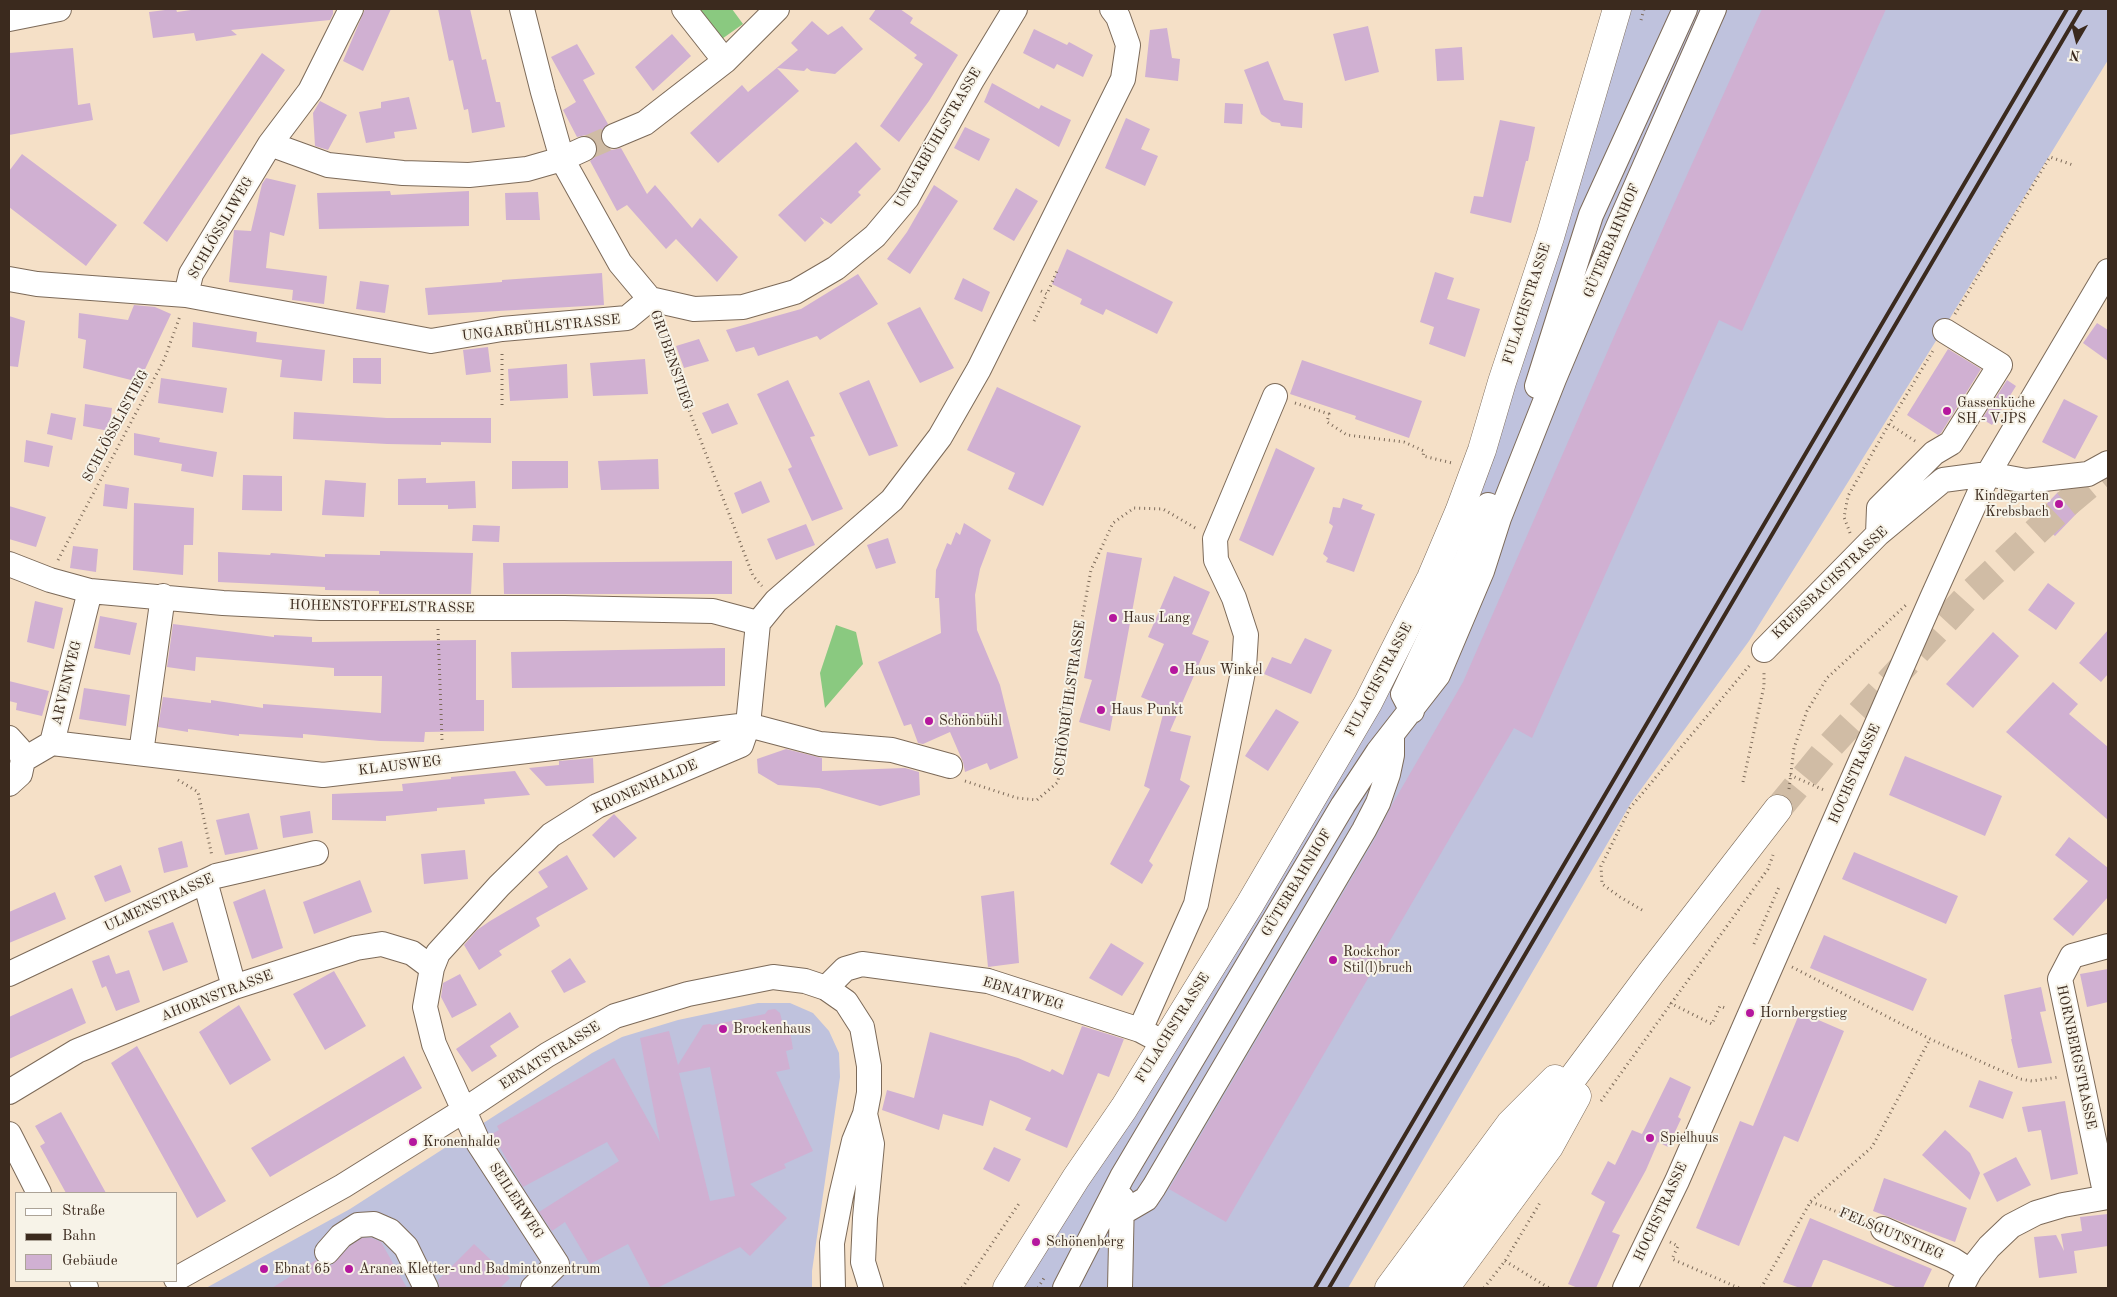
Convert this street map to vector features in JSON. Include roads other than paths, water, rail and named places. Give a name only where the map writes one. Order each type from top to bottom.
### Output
[{"type":"main road","name":"FULACHSTRASSE","points":[[1006,1288],[1076,1178],[1124,1108],[1152,1037],[1250,904],[1368,703],[1431,578],[1459,512],[1482,450],[1502,382],[1550,237],[1617,9]]},
{"type":"main road","points":[[1416,1288],[1627,1004],[1778,809]]},
{"type":"main road","points":[[1389,1288],[1510,1124],[1627,1004]]},
{"type":"main road","points":[[1445,1288],[1549,1147],[1627,1004]]},
{"type":"street","points":[[9,19],[59,9]]},
{"type":"street","name":"SCHLÖSSLIWEG","points":[[9,279],[37,284],[186,296],[191,274],[270,144],[310,91],[351,9]]},
{"type":"street","name":"GRUBENSTIEG","points":[[522,9],[562,159],[620,263],[650,298]]},
{"type":"street","points":[[684,9],[725,61]]},
{"type":"street","points":[[614,136],[645,123],[725,61],[777,9]]},
{"type":"street","name":"UNGARBÜHLSTRASSE","points":[[186,296],[431,341],[502,330],[627,318],[650,298],[694,309],[743,306],[795,292],[836,268],[875,236],[907,198],[972,80],[1015,9]]},
{"type":"street","points":[[758,623],[776,601],[892,500],[940,437],[979,369],[1123,79],[1128,45],[1118,17],[1112,9]]},
{"type":"street","name":"GÜTERBAHNHOF","points":[[1515,475],[1538,381],[1591,215],[1684,9]]},
{"type":"street","name":"GÜTERBAHNHOF","points":[[1065,1288],[1122,1177],[1343,805],[1378,752],[1438,676],[1482,571],[1498,518],[1515,475],[1618,227],[1714,9]]},
{"type":"street","points":[[1615,190],[1656,97],[1656,72]]},
{"type":"street","points":[[270,144],[328,165],[403,173],[479,174],[527,169],[562,159],[584,149]]},
{"type":"street","points":[[1591,215],[1618,227]]},
{"type":"street","name":"HOCHSTRASSE","points":[[1625,1288],[1677,1181],[1988,474],[2108,270]]},
{"type":"street","points":[[1878,534],[1879,508],[1934,453],[1951,443],[2000,365],[1945,331]]},
{"type":"street","points":[[1412,711],[1403,694],[1467,558],[1538,381]]},
{"type":"street","points":[[1152,1037],[1196,904],[1244,667],[1246,635],[1234,598],[1216,560],[1215,539],[1275,396]]},
{"type":"street","name":"KREBSBACHSTRASSE","points":[[1764,650],[1878,534],[1943,480],[1988,474],[2026,481],[2088,474],[2108,464]]},
{"type":"street","name":"HOHENSTOFFELSTRASSE","points":[[9,564],[50,580],[90,591],[163,596],[223,603],[321,608],[564,608],[713,611],[758,623]]},
{"type":"street","name":"ARVENWEG","points":[[22,760],[52,742],[90,591]]},
{"type":"street","points":[[141,753],[163,596]]},
{"type":"street","name":"KRONENHALDE","points":[[464,1111],[434,1044],[425,1007],[432,968],[438,953],[499,886],[551,836],[597,806],[741,745],[748,725],[758,623]]},
{"type":"street","points":[[748,725],[820,744],[892,750],[950,766]]},
{"type":"street","name":"KLAUSWEG","points":[[52,742],[323,775],[748,725]]},
{"type":"street","points":[[1122,1214],[1146,1199],[1154,1187],[1364,830],[1378,803],[1388,774],[1392,755],[1392,736]]},
{"type":"street","points":[[9,738],[19,749],[22,760],[20,774],[9,784]]},
{"type":"street","name":"ULMENSTRASSE","points":[[9,974],[216,876],[316,852]]},
{"type":"street","points":[[205,881],[234,988]]},
{"type":"street","name":"AHORNSTRASSE","points":[[9,1092],[77,1051],[234,988],[356,948],[382,944],[412,954],[432,968]]},
{"type":"street","name":"HORNBERGSTRASSE","points":[[2107,1197],[2060,979],[2072,956],[2108,946]]},
{"type":"street","name":"EBNATWEG","points":[[826,988],[845,969],[862,964],[988,981],[1152,1037]]},
{"type":"street","name":"EBNATSTRASSE","points":[[178,1278],[343,1186],[464,1111],[547,1055],[615,1016],[688,994],[773,977],[805,981],[826,988],[846,1002],[862,1027],[869,1066],[869,1093],[865,1114],[854,1141],[832,1243],[833,1288]]},
{"type":"street","name":"SEILERWEG","points":[[464,1111],[479,1144],[557,1264],[533,1288]]},
{"type":"street","name":"EBNATSTRASSE","points":[[865,1114],[872,1144],[864,1218],[863,1262],[871,1288]]},
{"type":"street","points":[[9,1134],[38,1192]]},
{"type":"street","points":[[1120,1288],[1122,1177]]},
{"type":"street","points":[[1966,1280],[1989,1247],[2011,1226],[2036,1213],[2063,1205],[2107,1197]]},
{"type":"street","points":[[327,1252],[341,1236],[358,1225],[374,1224],[390,1231],[406,1247],[426,1288]]},
{"type":"street","name":"FELSGUTSTIEG","points":[[1883,1229],[1953,1260],[1966,1280]]},
{"type":"street","name":"EBNATSTRASSE","points":[[160,1288],[171,1282]]},
{"type":"tunnel","points":[[584,149],[614,136]]},
{"type":"tunnel","points":[[1778,809],[1830,746],[1970,594],[2059,510],[2108,469]]},
{"type":"railway","points":[[1315,1288],[2067,9]]},
{"type":"railway","points":[[1329,1288],[2081,9]]},
{"type":"place","name":"Gassenküche SH - VJPS","points":[[1947,411]]},
{"type":"place","name":"Kindegarten Krebsbach","points":[[2059,504]]},
{"type":"place","name":"Haus Lang","points":[[1113,618]]},
{"type":"place","name":"Haus Winkel","points":[[1174,670]]},
{"type":"place","name":"Haus Punkt","points":[[1101,710]]},
{"type":"place","name":"Schönbühl","points":[[929,721]]},
{"type":"place","name":"Rockchor Stil(l)bruch","points":[[1333,960]]},
{"type":"place","name":"Hornbergstieg","points":[[1750,1013]]},
{"type":"place","name":"Brockenhaus","points":[[723,1029]]},
{"type":"place","name":"Spielhuus","points":[[1650,1138]]},
{"type":"place","name":"Kronenhalde","points":[[413,1142]]},
{"type":"place","name":"Schönenberg","points":[[1036,1242]]},
{"type":"place","name":"Ebnat 65","points":[[264,1269]]},
{"type":"place","name":"Aranea Kletter- und Badmintonzentrum","points":[[349,1269]]}]
